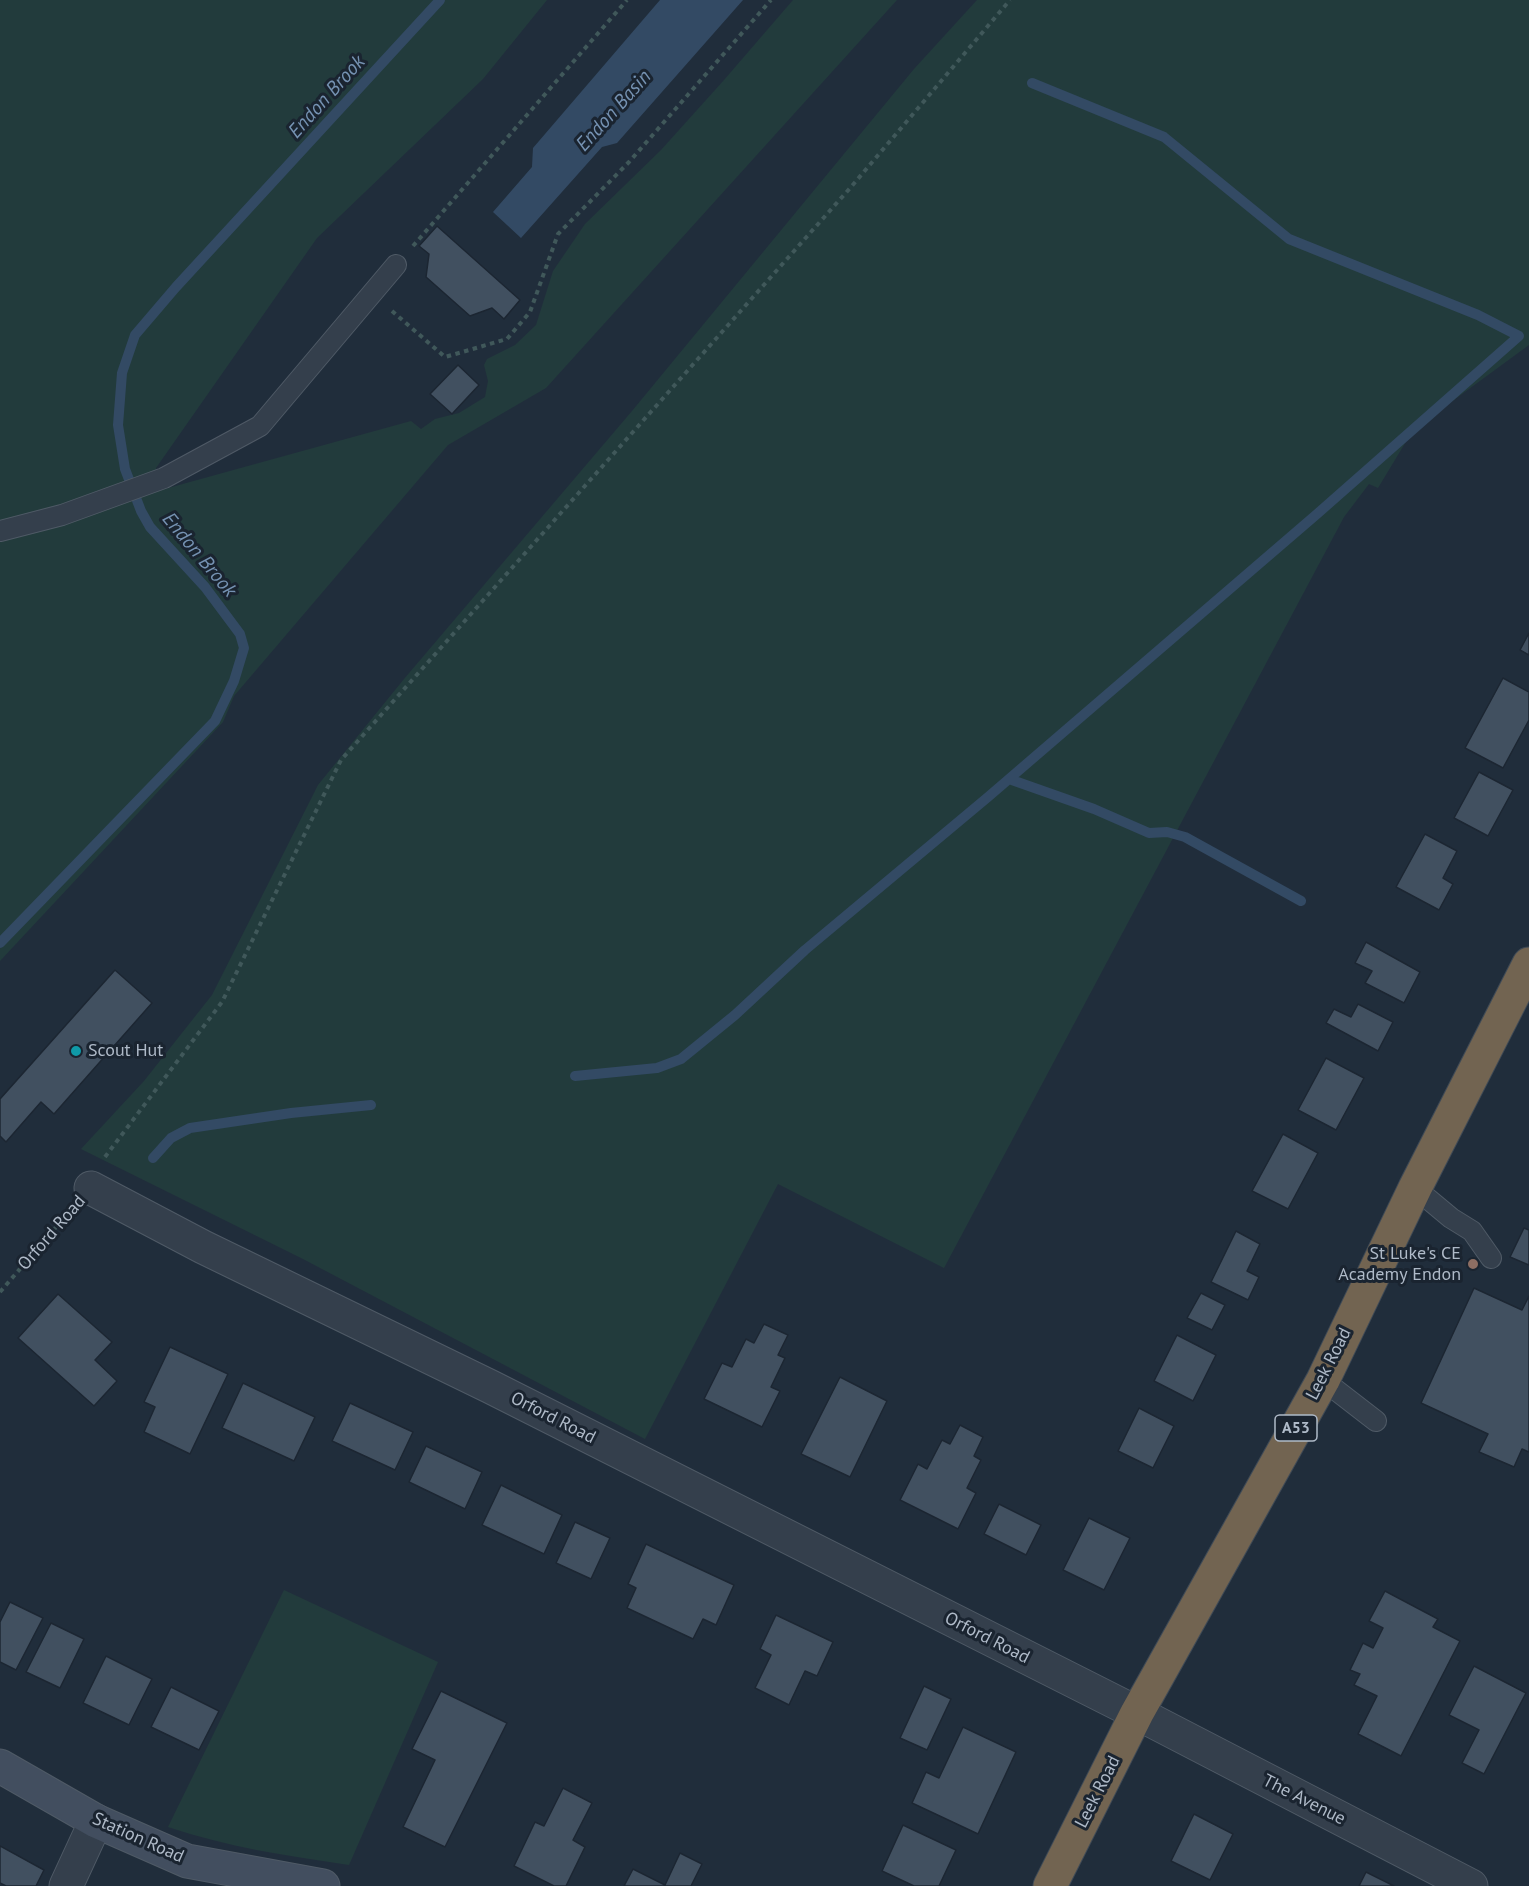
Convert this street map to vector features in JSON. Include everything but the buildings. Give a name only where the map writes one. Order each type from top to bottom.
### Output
[{"type":"highway","name":"Leek Road","points":[[1050,1886],[1137,1713],[1323,1380],[1415,1188],[1529,964]]},
{"type":"street","name":"Orford Road","points":[[91,1188],[203,1247],[491,1387],[1137,1713]]},
{"type":"street","name":"The Avenue","points":[[1137,1713],[1471,1886]]},
{"type":"street","name":"Station Road","points":[[0,1766],[96,1821],[187,1861],[323,1886]]},
{"type":"street","points":[[66,1886],[96,1821]]},
{"type":"lane","points":[[0,531],[62,515],[164,478],[260,426],[396,265]]},
{"type":"lane","points":[[1415,1188],[1451,1218],[1472,1231],[1491,1258]]},
{"type":"lane","points":[[1323,1380],[1376,1421]]},
{"type":"path","points":[[396,265],[627,0]]},
{"type":"path","points":[[372,294],[445,357],[507,339],[530,312],[558,234],[629,162],[771,0]]},
{"type":"path","points":[[91,1188],[103,1160],[222,1002],[341,760],[851,187],[1010,0]]},
{"type":"path","name":"Orford Road","points":[[0,1292],[91,1188]]},
{"type":"green space","points":[[0,0],[547,0],[483,79],[317,238],[156,468],[161,490],[411,421],[421,429],[435,419],[459,413],[485,397],[488,381],[484,365],[487,359],[515,345],[536,325],[553,271],[585,224],[661,150],[793,0],[897,0],[546,388],[448,445],[234,696],[223,722],[0,961]]},
{"type":"green space","points":[[977,0],[1529,0],[1529,345],[1413,430],[1378,488],[1369,484],[1344,517],[944,1268],[778,1184],[645,1439],[303,1259],[81,1149],[144,1081],[212,995],[318,785],[404,679],[632,411],[914,69]]},
{"type":"green space","points":[[284,1590],[438,1662],[349,1865],[235,1845],[168,1827]]},
{"type":"water","name":"Endon Basin","points":[[660,0],[743,0],[617,143],[602,147],[521,238],[493,212],[532,167],[533,148]]},
{"type":"waterway","name":"Endon Brook","points":[[0,943],[215,721],[234,681],[244,648],[240,634],[205,587],[150,527],[141,511],[125,469],[118,425],[122,373],[135,335],[176,287],[440,0]]},
{"type":"waterway","points":[[575,1076],[657,1068],[681,1059],[735,1015],[805,950],[988,797],[1317,514],[1519,336],[1478,315],[1289,239],[1164,137],[1032,83]]},
{"type":"waterway","points":[[1009,779],[1094,809],[1149,833],[1167,832],[1185,837],[1301,901]]},
{"type":"waterway","points":[[153,1158],[171,1138],[190,1128],[291,1113],[371,1105]]},
{"type":"place","name":"Scout Hut","points":[[76,1051]]},
{"type":"place","name":"St Luke's CE Academy Endon","points":[[1473,1264]]}]
